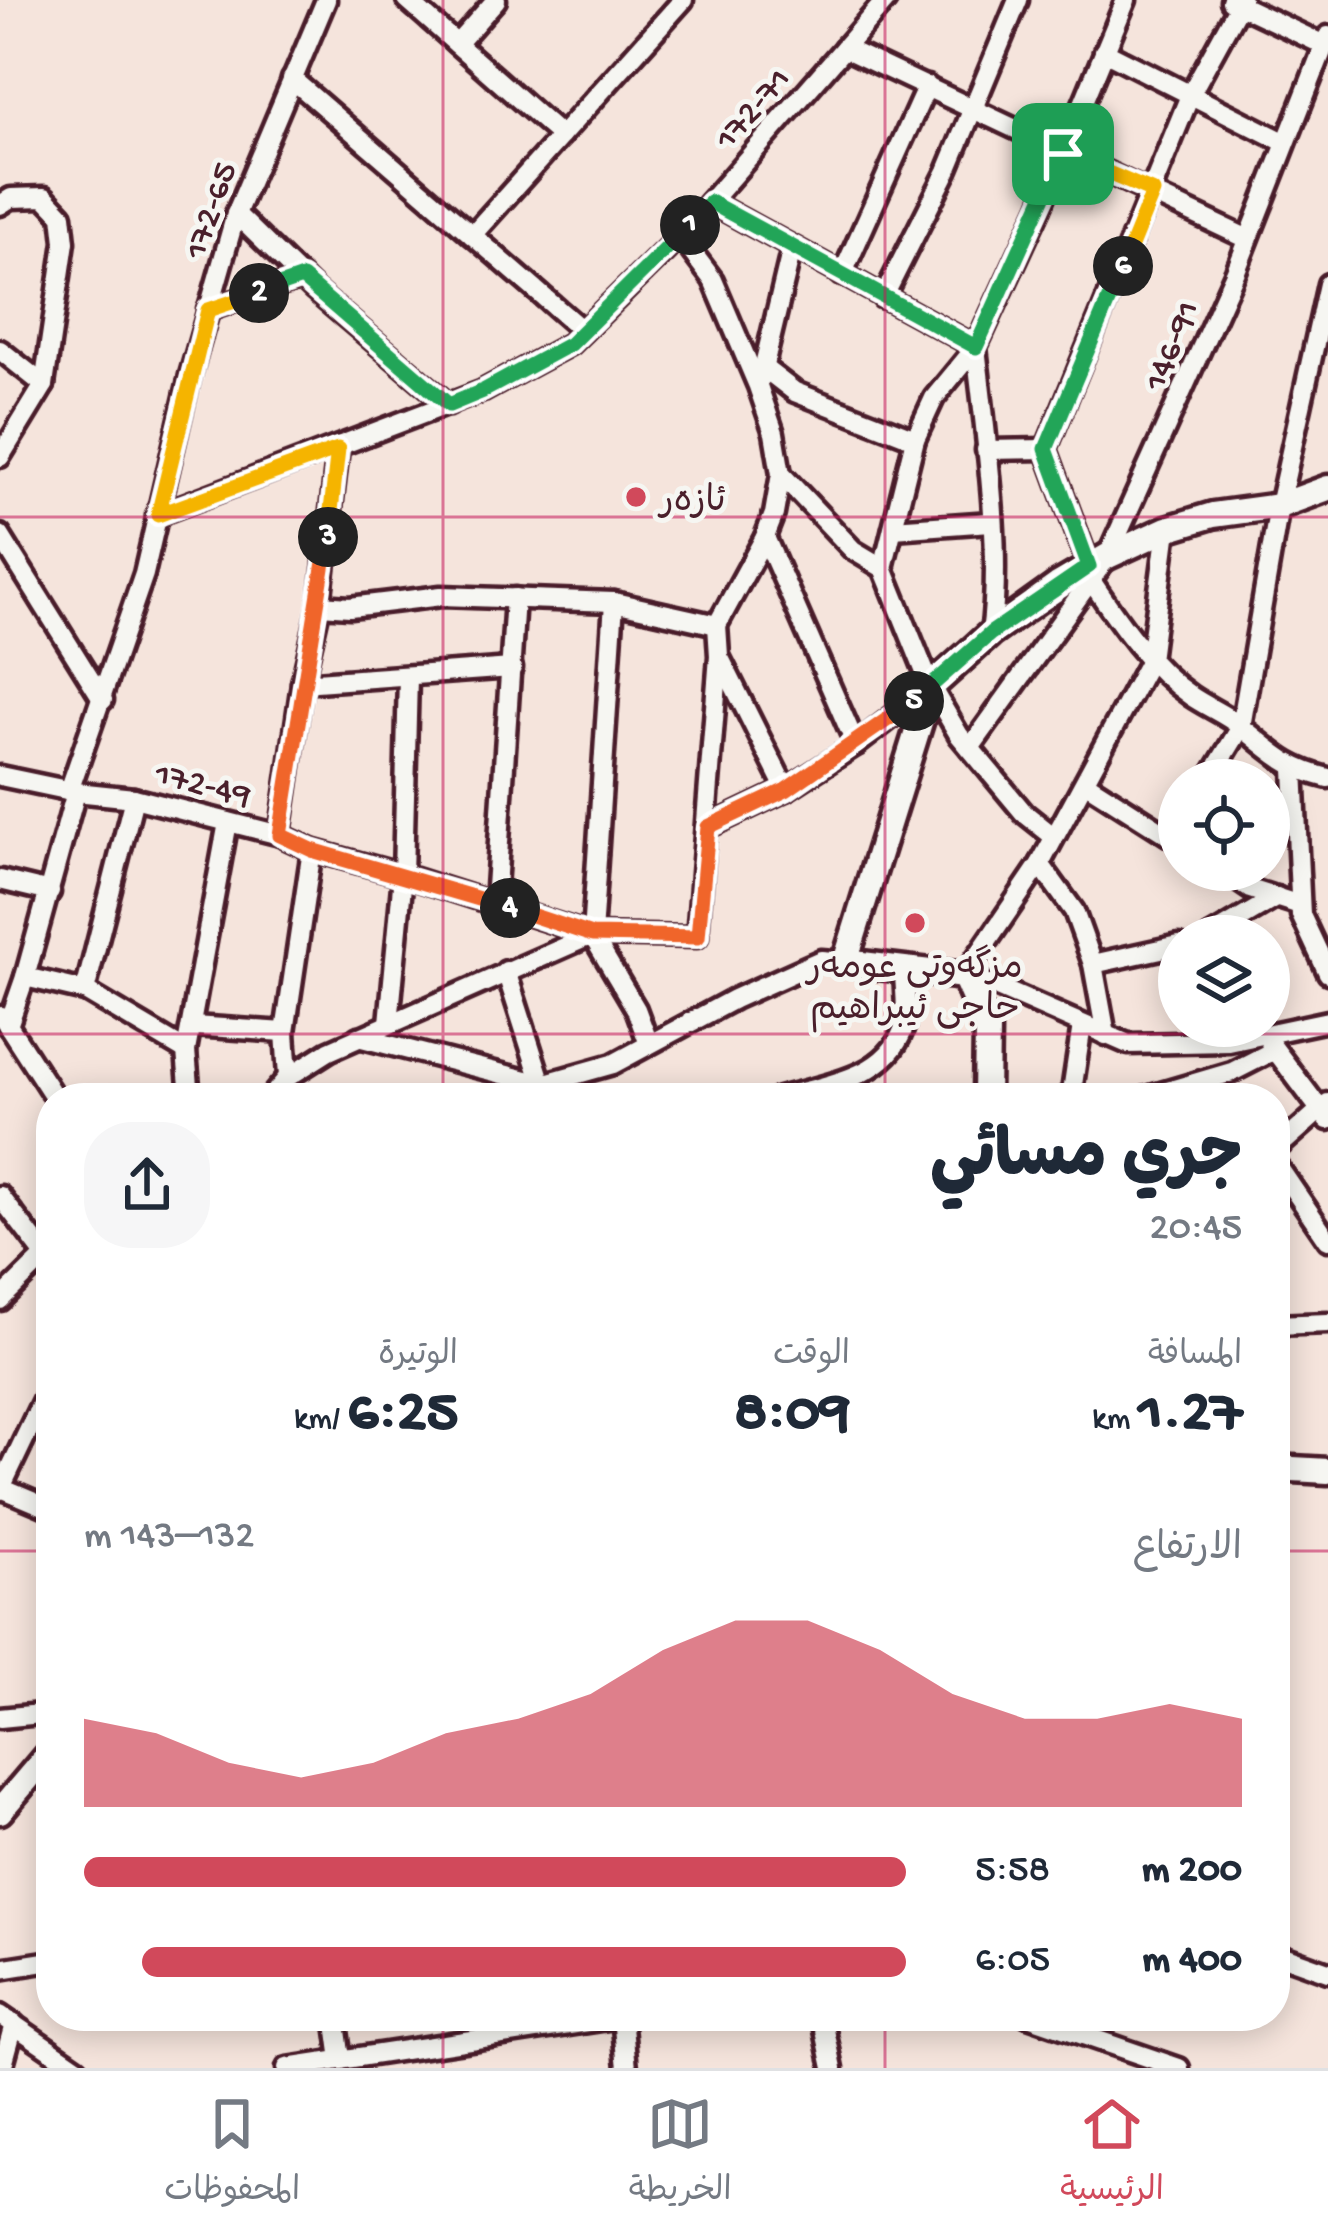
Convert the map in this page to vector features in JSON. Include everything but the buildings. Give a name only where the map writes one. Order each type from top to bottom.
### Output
[{"type":"street","name":"172-65","points":[[4,1019],[25,977],[72,792],[144,574],[236,214],[326,0]]},
{"type":"street","points":[[407,0],[561,136]]},
{"type":"street","points":[[458,44],[496,0]]},
{"type":"street","points":[[472,235],[683,0]]},
{"type":"street","name":"172-71","points":[[158,515],[483,391],[570,344],[680,236],[886,0]]},
{"type":"street","points":[[883,298],[974,107],[1018,0]]},
{"type":"street","points":[[883,568],[915,439],[934,398],[976,347],[1126,0]]},
{"type":"street","points":[[1326,41],[1237,2],[1191,93],[1046,449],[1096,568],[1150,660],[1271,755],[1294,769],[1328,778]]},
{"type":"street","name":"146-91","points":[[970,748],[1096,568],[1248,238],[1326,41]]},
{"type":"street","points":[[844,48],[1248,238]]},
{"type":"street","points":[[1104,51],[1284,142]]},
{"type":"street","points":[[292,79],[583,331]]},
{"type":"street","points":[[842,275],[927,86]]},
{"type":"street","points":[[0,457],[44,385],[65,242],[62,215],[45,197],[6,202]]},
{"type":"street","points":[[710,202],[976,347]]},
{"type":"street","points":[[236,214],[449,405]]},
{"type":"street","points":[[283,1083],[358,1037],[592,935],[698,937],[719,656],[717,625],[765,537],[781,474],[761,377],[713,280],[680,236]]},
{"type":"street","points":[[761,377],[792,248]]},
{"type":"street","points":[[208,310],[302,278]]},
{"type":"street","points":[[1222,759],[1241,727],[1279,506],[1328,284]]},
{"type":"street","points":[[976,347],[991,522],[991,633]]},
{"type":"street","points":[[0,350],[44,385]]},
{"type":"street","points":[[761,377],[915,439]]},
{"type":"street","points":[[280,835],[302,683],[320,605],[338,449]]},
{"type":"street","points":[[986,450],[1046,449]]},
{"type":"street","points":[[781,474],[853,550],[883,568],[932,687],[970,748],[1024,813],[1054,836]]},
{"type":"street","points":[[708,827],[786,790],[856,745],[932,687],[991,633],[1167,529],[1214,515],[1279,506],[1328,488]]},
{"type":"street","points":[[893,529],[991,522]]},
{"type":"street","points":[[964,976],[1040,864],[1150,660],[1167,529]]},
{"type":"street","points":[[0,535],[103,700]]},
{"type":"street","points":[[765,537],[856,745]]},
{"type":"street","points":[[320,605],[350,607],[441,596],[614,602],[717,625]]},
{"type":"street","points":[[495,903],[515,598]]},
{"type":"street","points":[[614,602],[592,935],[636,1010],[649,1044]]},
{"type":"street","points":[[719,656],[786,790]]},
{"type":"street","points":[[302,683],[512,668]]},
{"type":"street","points":[[389,1023],[403,874],[408,677]]},
{"type":"street","points":[[845,962],[932,687]]},
{"type":"street","points":[[1294,769],[1301,915],[1328,973]]},
{"type":"street","name":"172-49","points":[[1,782],[134,797],[228,821],[592,935]]},
{"type":"street","points":[[1086,783],[1158,825]]},
{"type":"street","points":[[85,991],[134,797]]},
{"type":"street","points":[[189,1083],[186,1051],[228,821]]},
{"type":"street","points":[[288,1077],[285,1032],[312,850]]},
{"type":"street","points":[[1040,864],[1074,911],[1093,964],[1106,1035]]},
{"type":"street","points":[[0,880],[50,892]]},
{"type":"street","points":[[1257,891],[1300,905]]},
{"type":"street","points":[[1247,915],[1277,897]]},
{"type":"street","points":[[1093,964],[1158,950]]},
{"type":"street","points":[[546,1083],[613,1064],[734,999],[820,960],[964,976],[1128,1044],[1158,1043]]},
{"type":"street","points":[[506,971],[542,1083]]},
{"type":"street","points":[[828,1083],[888,1057],[904,1027],[904,971]]},
{"type":"street","points":[[964,976],[987,1028],[986,1083]]},
{"type":"street","points":[[25,977],[85,991],[186,1051]]},
{"type":"street","points":[[4,1019],[46,1083]]},
{"type":"street","points":[[1290,1035],[1328,1022]]},
{"type":"street","points":[[1073,1083],[1082,1025]]},
{"type":"street","points":[[193,1026],[285,1032]]},
{"type":"street","points":[[358,1037],[538,1083]]},
{"type":"street","points":[[1195,1083],[1232,1072],[1264,1047]]},
{"type":"street","points":[[1274,1047],[1325,1112],[1290,1139]]},
{"type":"street","points":[[1290,1184],[1328,1240]]},
{"type":"street","points":[[0,1196],[36,1241]]},
{"type":"street","points":[[0,1300],[36,1268]]},
{"type":"street","points":[[1290,1324],[1328,1323]]},
{"type":"street","points":[[36,1414],[0,1489],[36,1503]]},
{"type":"street","points":[[1290,1469],[1328,1472]]},
{"type":"street","points":[[0,1718],[36,1714]]},
{"type":"street","points":[[0,1811],[36,1769]]},
{"type":"street","points":[[1290,1958],[1328,1972]]},
{"type":"street","points":[[0,1969],[36,1963]]},
{"type":"street","points":[[2,2068],[7,2019],[77,2068]]},
{"type":"street","points":[[337,2031],[341,2060]]},
{"type":"street","points":[[287,2068],[528,2031]]},
{"type":"street","points":[[626,2031],[627,2068]]},
{"type":"street","points":[[826,2031],[833,2068]]},
{"type":"street","points":[[1072,2031],[1179,2068]]},
{"type":"place","name":"ئازەر","points":[[636,497]]},
{"type":"place","name":"مزگەوتی عومەر حاجی ئیبراهیم","points":[[915,923]]},
{"type":"route","points":[[1063,154],[1153,192],[1046,449],[1089,566],[991,633],[932,687],[856,745],[786,790],[708,827],[698,937],[592,935],[312,850],[280,835],[302,683],[320,605],[338,449],[158,515],[208,310],[302,278],[449,405],[570,344],[710,202],[976,347],[1063,154]]}]
